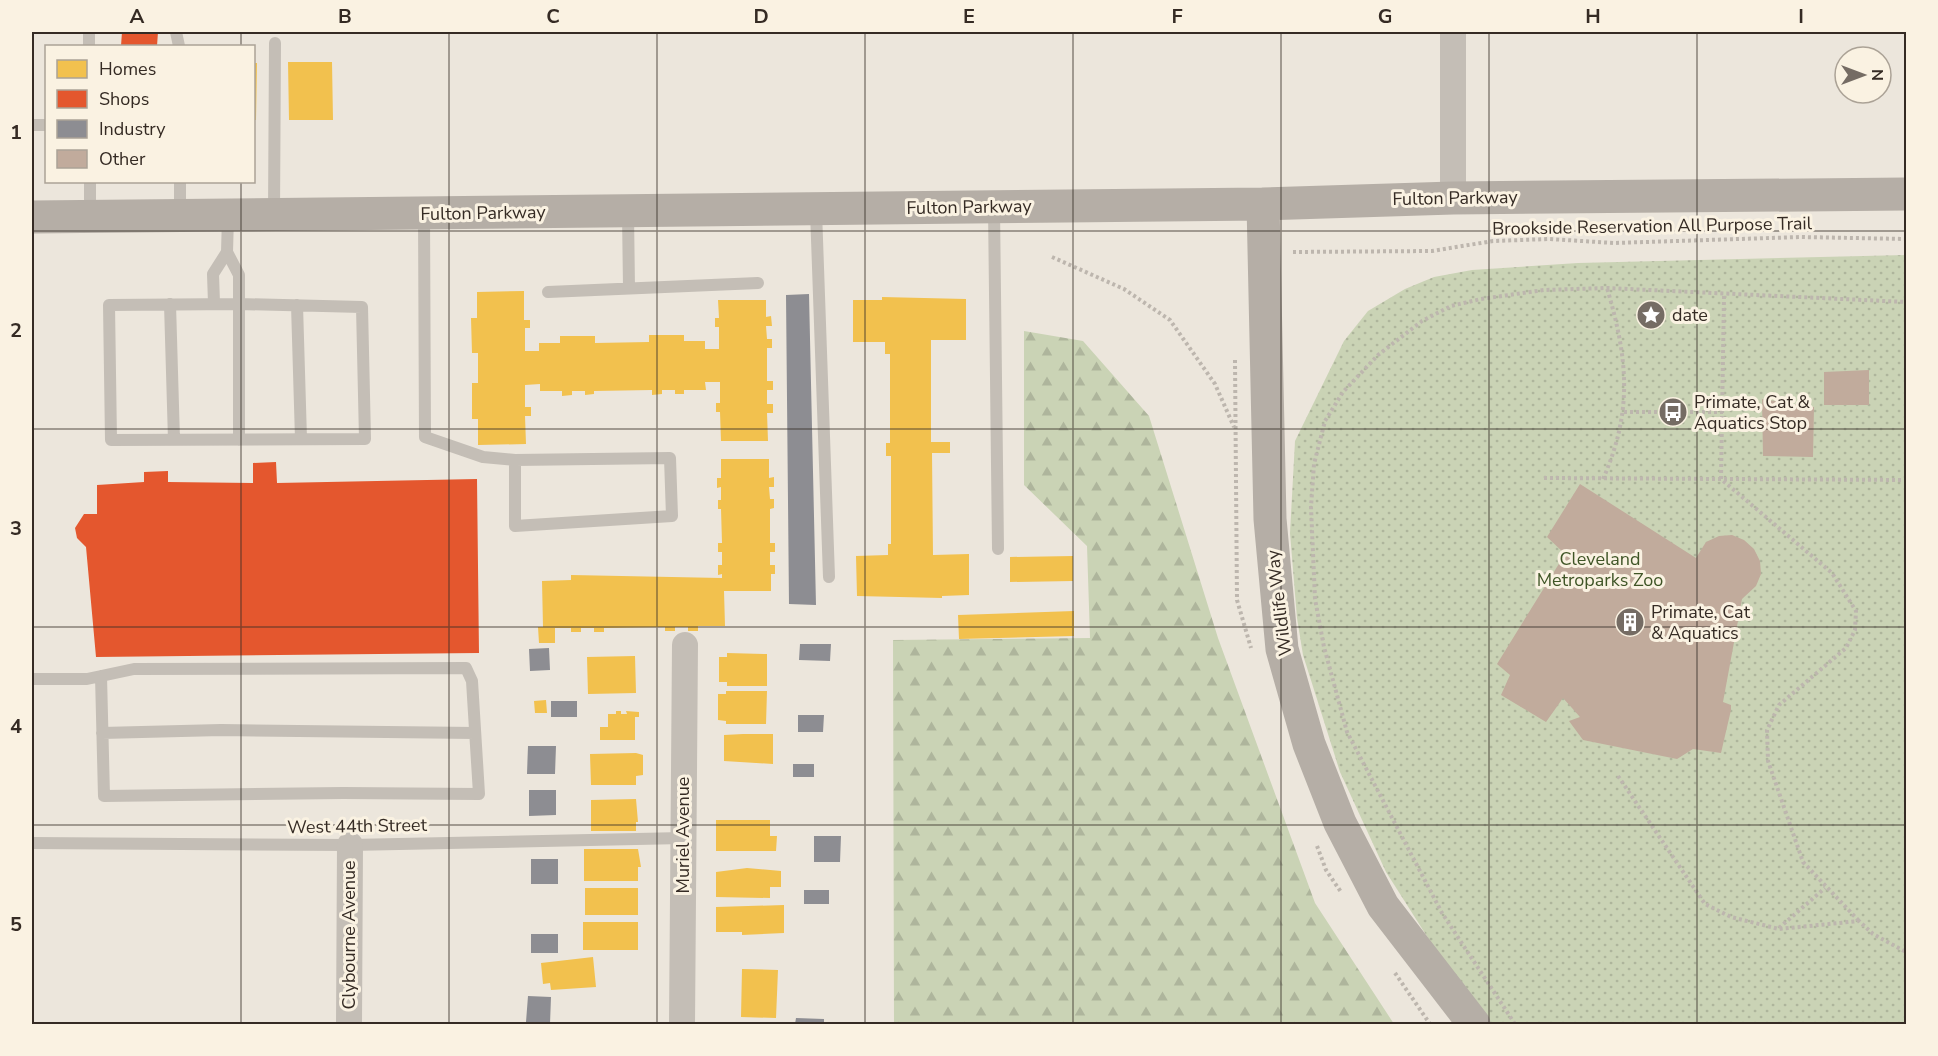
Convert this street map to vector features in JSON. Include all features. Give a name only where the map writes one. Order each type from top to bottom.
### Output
[{"type":"street","points":[[1453,32],[1453,198]]},
{"type":"street","name":"Fulton Parkway","points":[[32,217],[1263,204],[1453,198],[1906,194]]},
{"type":"street","name":"Wildlife Way","points":[[1263,204],[1270,519],[1282,649],[1309,744],[1340,823],[1383,906],[1474,1024]]},
{"type":"street","name":"Muriel Avenue","points":[[682,1024],[685,645]]},
{"type":"street","name":"Clybourne Avenue","points":[[349,1024],[350,845]]},
{"type":"lane","points":[[274,215],[275,43]]},
{"type":"lane","points":[[90,183],[90,217]]},
{"type":"lane","points":[[180,183],[180,216]]},
{"type":"lane","points":[[994,207],[998,549]]},
{"type":"lane","points":[[816,209],[829,577]]},
{"type":"lane","points":[[628,211],[629,288]]},
{"type":"lane","points":[[424,213],[425,437],[483,457],[515,460],[670,458],[672,516],[515,526],[515,460]]},
{"type":"lane","points":[[228,215],[227,252],[239,275],[239,440]]},
{"type":"lane","points":[[214,303],[213,274],[227,252]]},
{"type":"lane","points":[[548,292],[758,282]]},
{"type":"lane","points":[[214,303],[362,307],[365,439],[111,440],[109,305],[214,303]]},
{"type":"lane","points":[[170,304],[174,440]]},
{"type":"lane","points":[[297,305],[301,439]]},
{"type":"lane","points":[[32,680],[101,676],[134,669],[170,668],[466,668],[472,681],[479,794],[104,796],[101,676]]},
{"type":"lane","points":[[102,733],[221,730],[475,733]]},
{"type":"lane","name":"West 44th Street","points":[[32,843],[350,845],[683,838]]},
{"type":"path","name":"Brookside Reservation All Purpose Trail","points":[[1290,252],[1432,251],[1493,241],[1549,239],[1614,243],[1801,237],[1906,239]]},
{"type":"path","points":[[1052,257],[1124,289],[1170,320],[1215,384],[1235,430]]},
{"type":"path","points":[[1603,479],[1617,447],[1624,412],[1623,357],[1607,288]]},
{"type":"path","points":[[1515,1024],[1442,913],[1347,732],[1324,647],[1316,599],[1311,507],[1314,464],[1325,421],[1342,392],[1378,355],[1422,321],[1451,306],[1480,299],[1544,290],[1607,288],[1724,296],[1906,302]]},
{"type":"path","points":[[1721,479],[1724,296]]},
{"type":"path","points":[[1624,412],[1723,412]]},
{"type":"path","points":[[1544,478],[1906,480]]},
{"type":"path","points":[[1721,479],[1832,573],[1856,611],[1855,630],[1846,648],[1779,705],[1767,730],[1768,761],[1803,862],[1825,888],[1873,934],[1906,952]]},
{"type":"path","points":[[1618,776],[1705,904],[1731,917],[1779,929],[1859,921]]},
{"type":"path","points":[[1779,929],[1825,888]]},
{"type":"green space","name":"Cleveland Metroparks Zoo","points":[[1906,255],[1906,1024],[1490,1024],[1451,974],[1386,872],[1340,772],[1303,655],[1297,618],[1290,533],[1295,441],[1344,341],[1368,311],[1405,289],[1434,277],[1472,270],[1578,263]]},
{"type":"green space","points":[[1024,331],[1083,341],[1149,416],[1218,638],[1315,903],[1394,1024],[894,1024],[893,640],[1090,638],[1087,546],[1024,485]]},
{"type":"building: Homes","points":[[288,62],[332,62],[333,120],[289,120]]},
{"type":"building: Homes","points":[[255,63],[257,63],[256,120]]},
{"type":"building: Homes","points":[[524,291],[524,320],[530,320],[530,328],[525,328],[525,351],[539,351],[539,343],[560,343],[560,336],[595,336],[595,343],[649,342],[649,335],[684,335],[684,341],[705,341],[705,349],[719,349],[719,327],[715,327],[715,318],[719,318],[718,300],[766,300],[766,317],[771,316],[772,326],[766,326],[767,339],[772,339],[772,348],[767,348],[767,381],[773,381],[773,390],[767,390],[767,404],[773,404],[773,413],[767,413],[768,441],[721,441],[720,412],[716,412],[716,403],[720,403],[720,382],[705,382],[706,390],[684,390],[684,394],[675,394],[675,390],[662,390],[662,394],[652,395],[652,390],[594,391],[594,394],[585,395],[585,391],[572,391],[572,395],[562,396],[562,391],[540,391],[540,384],[525,385],[525,407],[531,407],[531,416],[525,416],[526,444],[478,445],[478,419],[472,419],[472,383],[478,383],[478,353],[472,353],[471,318],[477,318],[477,292]]},
{"type":"building: Homes","points":[[882,297],[966,299],[966,340],[931,340],[931,442],[950,442],[950,453],[932,453],[933,555],[969,554],[969,595],[942,596],[942,598],[857,596],[856,556],[888,555],[888,544],[891,544],[891,456],[886,456],[886,443],[890,443],[890,354],[885,354],[885,342],[853,342],[853,300],[882,300]]},
{"type":"building: Homes","points":[[721,459],[769,459],[769,478],[774,477],[774,487],[769,487],[770,499],[774,499],[774,508],[770,509],[770,543],[775,543],[775,552],[770,552],[770,565],[775,565],[775,574],[771,574],[771,591],[724,591],[725,626],[698,626],[698,631],[688,631],[688,627],[675,627],[675,631],[665,631],[665,627],[604,628],[604,632],[594,632],[594,628],[581,628],[581,632],[571,632],[571,628],[555,628],[555,643],[539,643],[538,627],[543,627],[542,581],[571,580],[571,575],[722,578],[722,574],[718,575],[718,565],[722,565],[722,552],[718,552],[718,543],[722,543],[721,509],[718,509],[721,487],[717,488],[717,478],[721,478]]},
{"type":"building: Homes","points":[[1073,556],[1073,581],[1010,582],[1010,557]]},
{"type":"building: Homes","points":[[1074,611],[1074,636],[959,639],[958,615]]},
{"type":"building: Homes","points":[[727,653],[767,654],[767,686],[727,686],[727,682],[719,682],[719,657],[727,657]]},
{"type":"building: Homes","points":[[635,656],[636,693],[588,694],[587,657]]},
{"type":"building: Homes","points":[[726,691],[767,691],[766,724],[726,724],[726,721],[718,720],[718,694],[726,694]]},
{"type":"building: Homes","points":[[546,700],[547,713],[535,713],[534,701]]},
{"type":"building: Homes","points":[[616,711],[621,711],[621,714],[627,714],[626,711],[639,712],[639,717],[635,717],[635,740],[600,740],[600,727],[608,727],[608,714],[616,714]]},
{"type":"building: Homes","points":[[773,734],[773,764],[724,761],[724,735]]},
{"type":"building: Homes","points":[[636,753],[643,755],[643,775],[636,776],[636,785],[591,785],[590,754]]},
{"type":"building: Homes","points":[[636,799],[638,822],[636,822],[636,831],[591,831],[591,800]]},
{"type":"building: Homes","points":[[716,820],[770,820],[770,836],[777,836],[776,851],[716,851]]},
{"type":"building: Homes","points":[[584,849],[638,849],[641,867],[638,867],[638,881],[584,881]]},
{"type":"building: Homes","points":[[747,868],[781,871],[781,887],[770,887],[770,898],[716,897],[716,872]]},
{"type":"building: Homes","points":[[585,888],[638,888],[638,915],[585,915]]},
{"type":"building: Homes","points":[[784,905],[784,933],[742,935],[742,932],[716,932],[716,907]]},
{"type":"building: Homes","points":[[583,922],[638,922],[638,950],[583,950]]},
{"type":"building: Homes","points":[[593,957],[596,987],[551,990],[550,983],[543,984],[541,963]]},
{"type":"building: Homes","points":[[742,969],[778,970],[776,1018],[741,1017]]},
{"type":"building: Shops","points":[[122,32],[158,32],[157,45],[121,45]]},
{"type":"building: Shops","points":[[276,462],[277,483],[477,479],[479,653],[96,657],[86,547],[77,538],[75,528],[84,514],[97,514],[97,485],[144,482],[144,472],[168,471],[168,482],[253,483],[253,463]]},
{"type":"building: Industry","points":[[809,294],[816,605],[789,604],[786,295]]},
{"type":"building: Industry","points":[[800,644],[831,644],[830,661],[799,660]]},
{"type":"building: Industry","points":[[549,648],[550,670],[530,671],[529,649]]},
{"type":"building: Industry","points":[[551,701],[577,701],[577,717],[551,717]]},
{"type":"building: Industry","points":[[798,715],[824,715],[823,732],[798,732]]},
{"type":"building: Industry","points":[[528,746],[556,746],[555,774],[527,774]]},
{"type":"building: Industry","points":[[793,764],[814,764],[814,777],[793,777]]},
{"type":"building: Industry","points":[[529,790],[556,790],[556,815],[529,816]]},
{"type":"building: Industry","points":[[814,836],[841,836],[840,862],[814,862]]},
{"type":"building: Industry","points":[[531,859],[558,859],[558,884],[531,884]]},
{"type":"building: Industry","points":[[804,890],[829,890],[829,904],[804,904]]},
{"type":"building: Industry","points":[[531,934],[558,934],[558,953],[531,953]]},
{"type":"building: Industry","points":[[528,996],[551,997],[550,1024],[526,1022]]},
{"type":"building: Industry","points":[[796,1018],[824,1019],[824,1024],[795,1024]]},
{"type":"building: Other","points":[[1869,370],[1869,405],[1824,405],[1824,372]]},
{"type":"building: Other","points":[[1762,399],[1814,407],[1813,457],[1763,456]]},
{"type":"building: Other","name":"Primate, Cat & Aquatics","points":[[1580,484],[1696,558],[1706,542],[1719,536],[1732,535],[1744,540],[1754,549],[1760,561],[1761,574],[1756,586],[1742,599],[1723,702],[1731,705],[1731,710],[1721,753],[1693,749],[1677,759],[1583,740],[1569,721],[1580,717],[1563,698],[1546,722],[1501,695],[1510,675],[1497,664],[1565,554],[1547,537]]},
{"type":"place","name":"date","points":[[1651,315]]},
{"type":"place","name":"Primate, Cat & Aquatics Stop","points":[[1673,412]]},
{"type":"place","name":"Primate, Cat & Aquatics","points":[[1630,622]]}]
